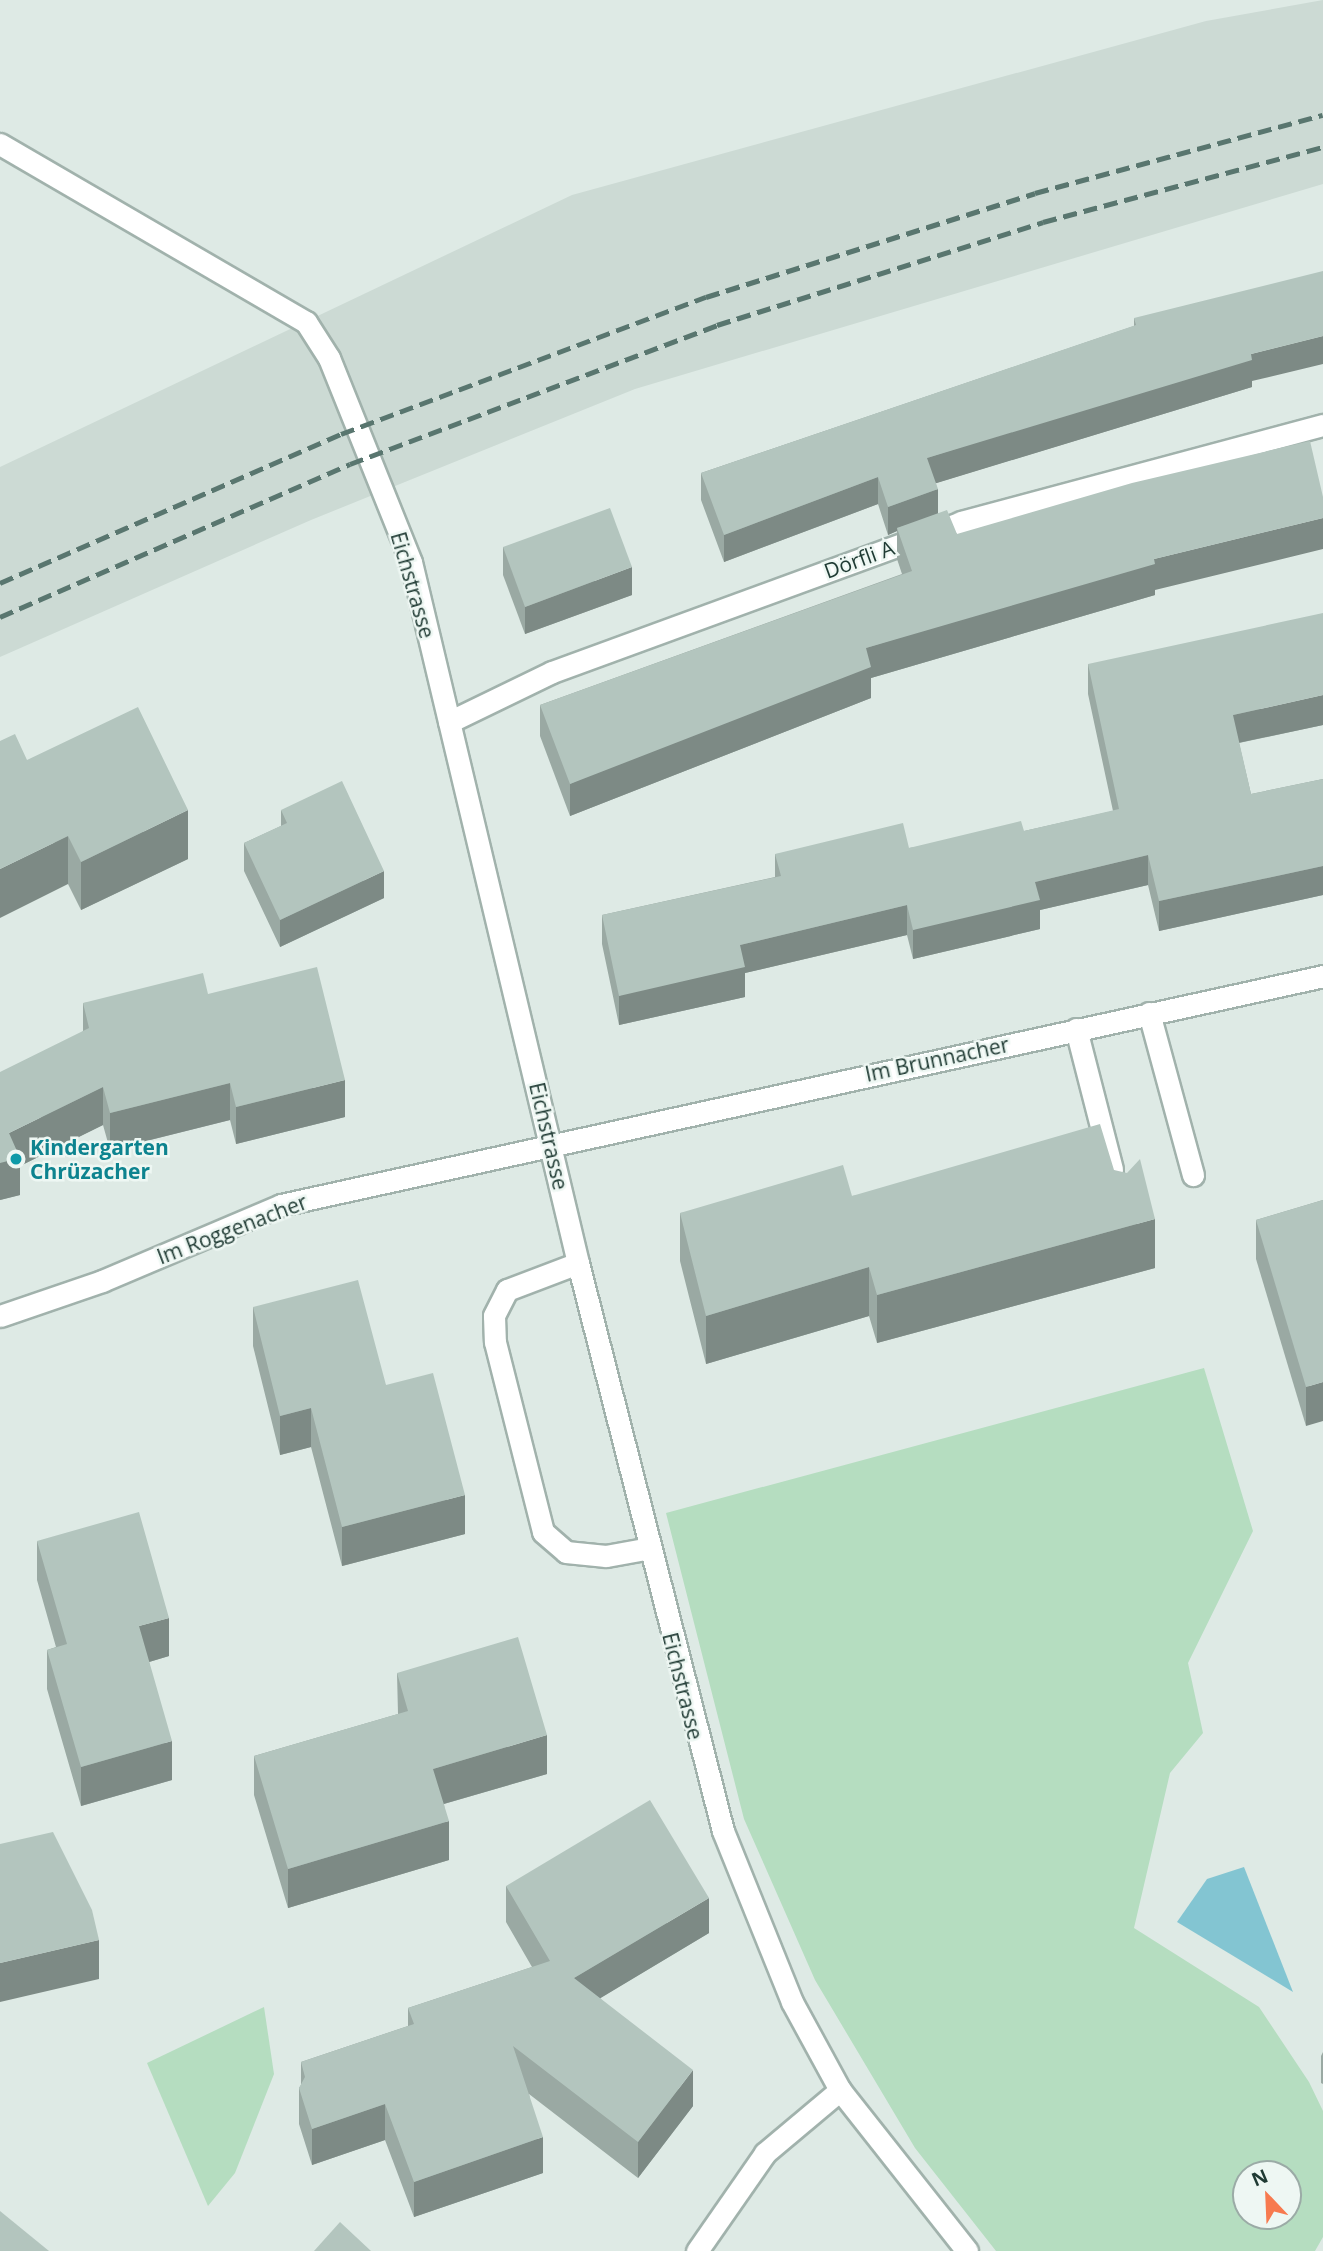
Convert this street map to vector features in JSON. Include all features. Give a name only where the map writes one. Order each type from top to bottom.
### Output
[{"type":"street","name":"Eichstrasse","points":[[0,144],[306,322],[329,358],[411,562],[578,1263],[723,1832],[792,2002],[840,2091],[967,2251]]},
{"type":"street","name":"Dörfli A","points":[[449,722],[552,672],[961,522],[1323,425]]},
{"type":"street","name":"Im Brunnacher","points":[[551,1142],[1323,976]]},
{"type":"street","points":[[1149,1013],[1193,1175]]},
{"type":"street","points":[[1076,1028],[1120,1196]]},
{"type":"street","name":"Im Roggenacher","points":[[0,1316],[102,1281],[281,1205],[551,1142]]},
{"type":"street","points":[[578,1263],[507,1290],[494,1316],[501,1369],[543,1532],[566,1552],[606,1556],[650,1548]]},
{"type":"street","points":[[697,2251],[765,2153],[840,2091]]},
{"type":"shaded area","points":[[1323,0],[1323,184],[635,389],[311,520],[0,657],[0,467],[572,195],[1206,21]]},
{"type":"green space","points":[[1204,1368],[1253,1531],[1188,1663],[1203,1733],[1170,1773],[1134,1928],[1259,2007],[1309,2082],[1323,2111],[1323,2237],[1315,2251],[996,2251],[915,2148],[815,1980],[744,1819],[666,1513]]},
{"type":"green space","points":[[264,2007],[274,2074],[235,2173],[208,2206],[147,2063]]},
{"type":"water","points":[[1244,1867],[1293,1992],[1177,1922],[1207,1879]]},
{"type":"building","points":[[1323,271],[1323,336],[1251,354],[1252,360],[927,458],[938,489],[888,507],[878,477],[724,535],[701,473],[1136,325],[1134,318]]},
{"type":"building","points":[[1310,441],[1323,497],[1323,518],[1154,559],[1155,564],[866,648],[871,667],[570,784],[540,705],[912,571],[897,528],[947,510],[957,534],[1132,483]]},
{"type":"building","points":[[610,508],[632,567],[525,607],[503,547]]},
{"type":"building","points":[[1323,613],[1323,695],[1233,715],[1251,794],[1323,779],[1323,866],[1159,901],[1148,855],[1035,882],[1040,900],[913,930],[907,905],[740,945],[745,967],[619,996],[602,915],[781,876],[775,854],[903,823],[909,848],[1021,821],[1024,831],[1119,809],[1088,664]]},
{"type":"building","points":[[138,707],[188,810],[81,862],[68,836],[0,869],[0,741],[15,734],[27,760]]},
{"type":"building","points":[[342,781],[384,871],[280,920],[244,843],[287,823],[281,810]]},
{"type":"building","points":[[317,967],[345,1080],[236,1107],[230,1083],[110,1113],[103,1087],[9,1133],[20,1158],[0,1163],[0,1072],[89,1028],[83,1003],[203,973],[208,994]]},
{"type":"building","points":[[1100,1124],[1114,1170],[1127,1173],[1140,1159],[1155,1219],[877,1295],[869,1267],[706,1316],[680,1213],[843,1165],[852,1196]]},
{"type":"building","points":[[1323,1200],[1323,1382],[1306,1387],[1256,1220]]},
{"type":"building","points":[[358,1280],[386,1385],[433,1373],[465,1495],[342,1527],[311,1408],[280,1416],[253,1307]]},
{"type":"building","points":[[139,1512],[169,1618],[139,1626],[172,1741],[81,1767],[47,1650],[67,1644],[37,1541]]},
{"type":"building","points":[[518,1637],[547,1735],[433,1769],[449,1821],[288,1869],[254,1756],[408,1711],[397,1673]]},
{"type":"building","points":[[650,1800],[709,1898],[574,1978],[693,2070],[638,2142],[513,2046],[543,2137],[414,2182],[385,2104],[312,2129],[299,2088],[305,2077],[301,2062],[414,2024],[408,2008],[550,1961],[506,1886]]},
{"type":"building","points":[[53,1832],[92,1910],[99,1940],[0,1963],[0,1844]]},
{"type":"building","points":[[0,2211],[49,2251],[0,2251]]},
{"type":"building","points":[[340,2222],[371,2251],[314,2251]]},
{"type":"railway","points":[[0,583],[341,434],[706,297],[1035,193],[1323,115]]},
{"type":"railway","points":[[0,617],[350,464],[717,325],[1043,222],[1323,147]]},
{"type":"place","name":"Kindergarten Chrüzacher","points":[[16,1159]]}]
